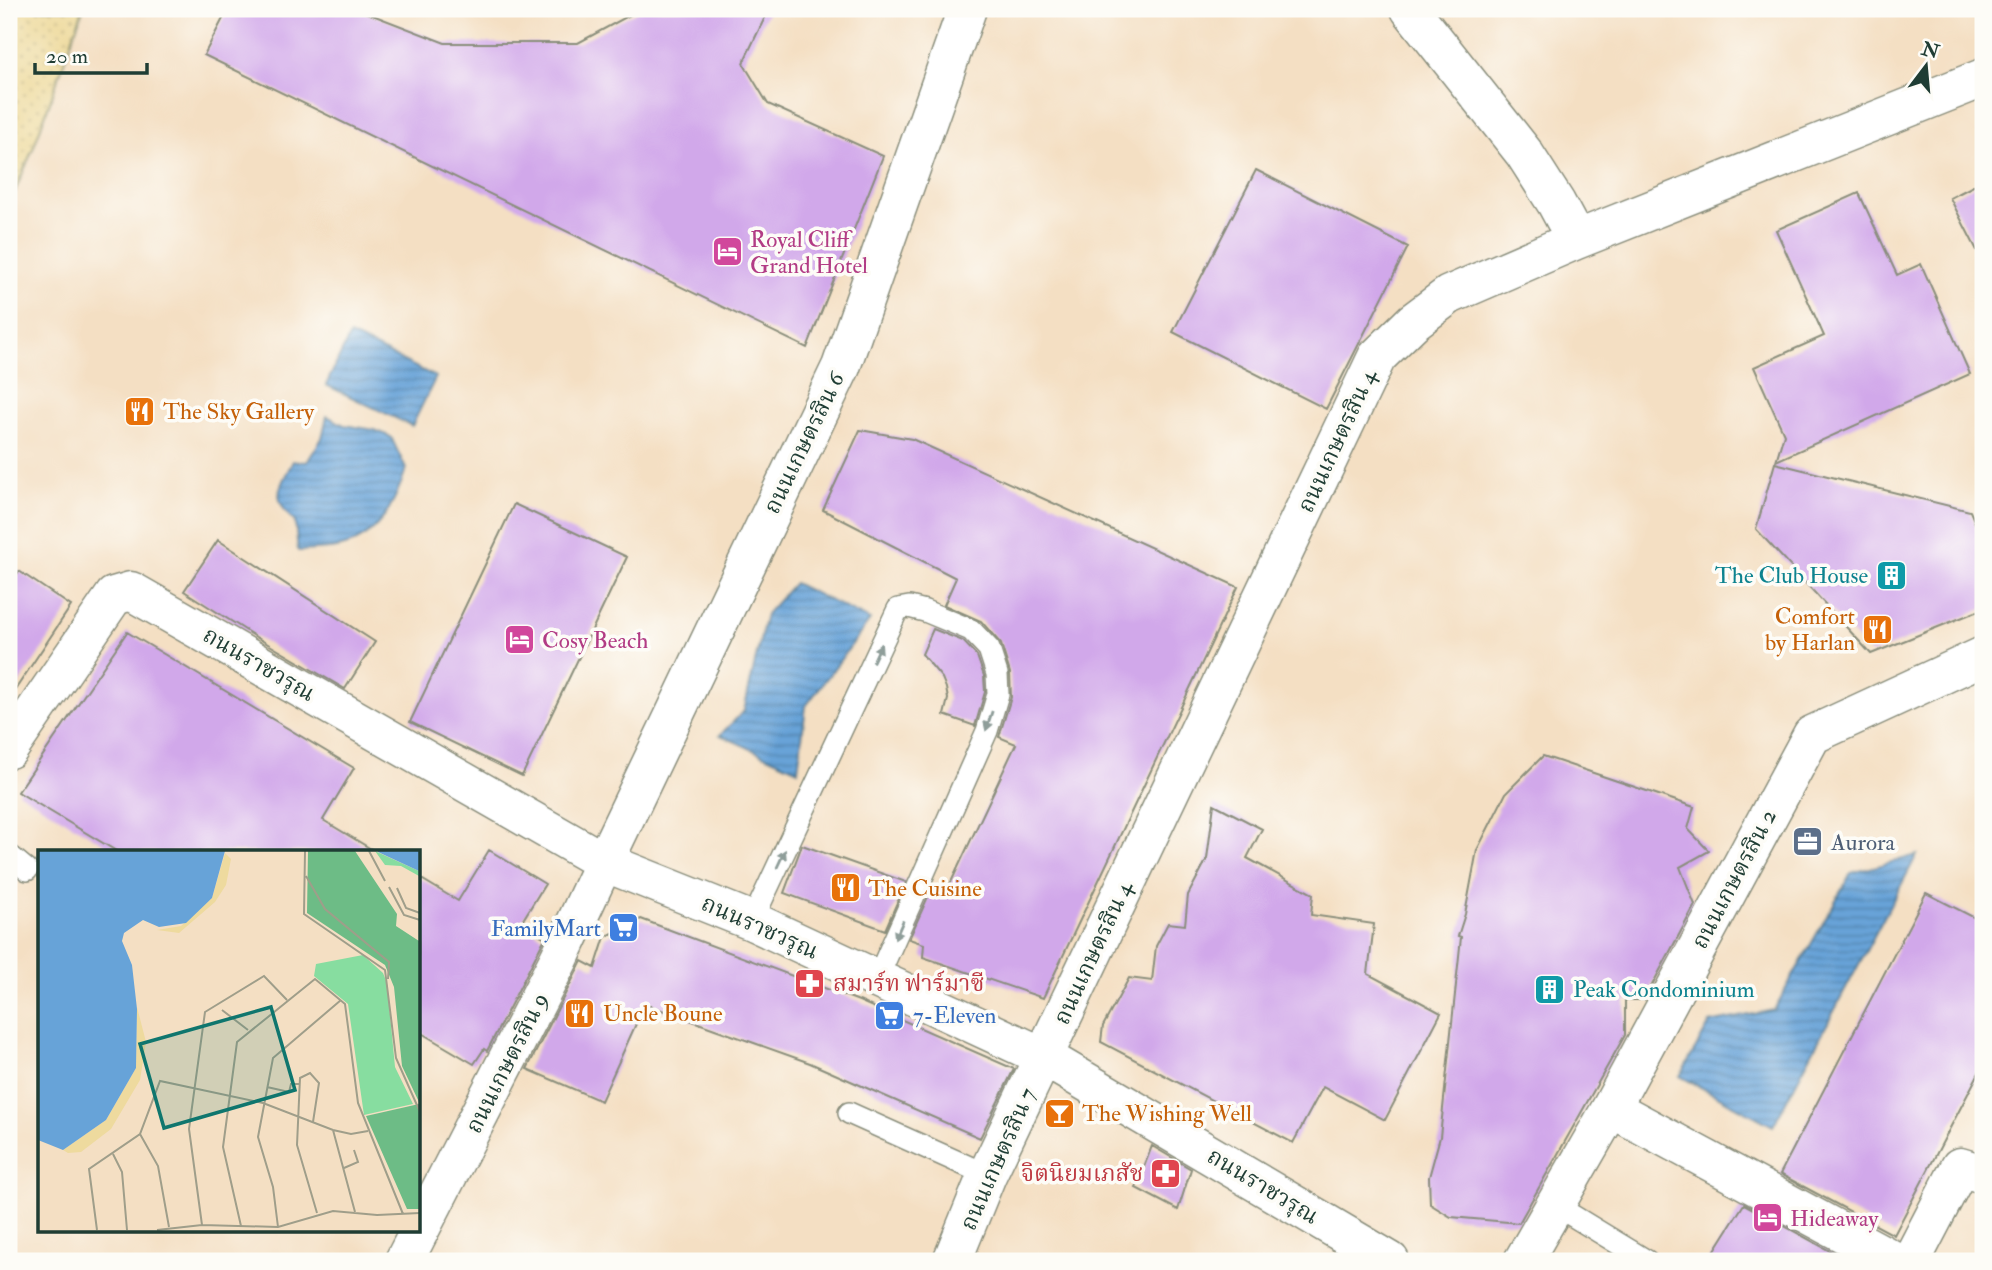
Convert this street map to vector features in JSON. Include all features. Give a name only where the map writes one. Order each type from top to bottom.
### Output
[{"type":"street","name":"ถนนเกษตรสิน 6","points":[[604,862],[841,367],[967,9]]},
{"type":"street","points":[[1410,9],[1524,153],[1576,240]]},
{"type":"street","name":"ถนนเกษตรสิน 4","points":[[1044,1056],[1377,357],[1413,322],[1449,295],[1576,240],[1983,78]]},
{"type":"street","name":"ถนนราชวรุณ","points":[[9,749],[114,596],[131,591],[604,862],[752,921],[1044,1056],[1390,1261]]},
{"type":"street","name":"ถนนเกษตรสิน 2","points":[[1523,1261],[1611,1108],[1812,735],[1983,656]]},
{"type":"street","name":"ถนนเกษตรสิน 9","points":[[425,1207],[559,959],[604,862]]},
{"type":"street","name":"ถนนเกษตรสิน 7","points":[[953,1261],[987,1175],[1044,1056]]},
{"type":"street","points":[[1611,1108],[1895,1261]]},
{"type":"street","points":[[1912,1261],[1960,1167],[1983,1174]]},
{"type":"street","name":"ถนนเกษตรสิน 9","points":[[404,1261],[415,1232]]},
{"type":"lane","points":[[752,921],[898,608],[909,607],[925,611],[971,630],[989,649],[997,674],[998,694],[987,731],[877,979]]},
{"type":"lane","points":[[9,855],[27,870]]},
{"type":"lane","points":[[849,1113],[987,1175]]},
{"type":"lane","points":[[1555,1205],[1647,1261]]},
{"type":"sand","points":[[9,9],[83,9],[33,149],[9,205]]},
{"type":"water","points":[[350,335],[436,377],[412,426],[326,385]]},
{"type":"water","points":[[327,416],[344,425],[375,430],[391,437],[406,469],[390,507],[374,529],[351,544],[337,548],[298,551],[295,522],[282,506],[279,493],[293,461],[307,462],[322,438]]},
{"type":"water","points":[[794,583],[870,620],[806,706],[798,770],[720,735],[744,711],[766,614]]},
{"type":"water","points":[[1917,855],[1773,1126],[1680,1076],[1710,1023],[1774,1010],[1851,873]]},
{"type":"building","name":"Royal Cliff Grand Hotel","points":[[228,9],[357,9],[445,43],[578,43],[641,9],[769,9],[743,63],[768,104],[883,156],[807,348],[204,55]]},
{"type":"building","points":[[1256,170],[1408,247],[1326,409],[1173,332]]},
{"type":"building","points":[[1983,181],[1983,262],[1950,198]]},
{"type":"building","points":[[1859,193],[1897,275],[1921,264],[1970,374],[1776,461],[1784,434],[1754,367],[1824,336],[1776,230]]},
{"type":"building","points":[[860,430],[912,439],[1238,587],[1043,998],[923,957],[924,944],[909,939],[931,890],[945,895],[1016,744],[999,737],[1011,697],[1010,673],[1001,644],[981,621],[944,605],[956,578],[823,510]]},
{"type":"building","name":"The Club House","points":[[1775,463],[1970,511],[1983,541],[1983,609],[1871,654],[1756,529]]},
{"type":"building","name":"Cosy Beach","points":[[514,504],[627,557],[522,776],[410,722]]},
{"type":"building","points":[[218,540],[375,642],[345,689],[184,591]]},
{"type":"building","points":[[19,571],[71,606],[9,699],[9,586]]},
{"type":"building","points":[[933,629],[963,641],[977,656],[984,676],[985,692],[975,726],[944,715],[948,699],[946,688],[942,678],[922,654]]},
{"type":"building","points":[[127,632],[354,768],[323,820],[373,850],[115,850],[18,792]]},
{"type":"building","name":"Peak Condominium","points":[[1543,756],[1694,807],[1688,829],[1709,851],[1680,867],[1695,905],[1644,1000],[1625,1000],[1625,1035],[1519,1223],[1451,1217],[1430,1204],[1429,1177],[1440,1137],[1461,937],[1458,936],[1477,850],[1506,793]]},
{"type":"building","points":[[1214,804],[1262,829],[1247,858],[1313,894],[1311,915],[1374,924],[1368,974],[1441,1013],[1385,1120],[1323,1087],[1293,1143],[1101,1042],[1103,1026],[1129,978],[1152,981],[1156,946],[1168,923],[1185,925],[1188,895],[1207,859]]},
{"type":"building","name":"The Cuisine","points":[[802,845],[906,882],[885,930],[784,893]]},
{"type":"building","points":[[489,850],[545,884],[521,923],[545,938],[487,1051],[484,1049],[474,1064],[420,1032],[420,878],[458,901]]},
{"type":"building","points":[[1926,893],[1983,922],[1983,1065],[1894,1235],[1780,1174]]},
{"type":"building","points":[[641,919],[859,1001],[1014,1069],[980,1138],[810,1063],[645,1004],[601,1101],[527,1069],[582,961],[595,968],[605,937]]},
{"type":"building","name":"จิตนิยมเภสัช","points":[[1152,1146],[1191,1169],[1178,1210],[1136,1188]]},
{"type":"building","name":"Hideaway","points":[[1744,1204],[1841,1257],[1840,1261],[1708,1261]]},
{"type":"place","name":"Royal Cliff Grand Hotel","points":[[727,252]]},
{"type":"place","name":"The Sky Gallery","points":[[140,411]]},
{"type":"place","name":"The Club House","points":[[1891,575]]},
{"type":"place","name":"Comfort by Harlan","points":[[1878,629]]},
{"type":"place","name":"Cosy Beach","points":[[519,640]]},
{"type":"place","name":"Aurora","points":[[1808,842]]},
{"type":"place","name":"The Cuisine","points":[[845,888]]},
{"type":"place","name":"FamilyMart","points":[[624,928]]},
{"type":"place","name":"สมาร์ท ฟาร์มาซี","points":[[810,983]]},
{"type":"place","name":"Peak Condominium","points":[[1550,989]]},
{"type":"place","name":"Uncle Boune","points":[[580,1013]]},
{"type":"place","name":"7-Eleven","points":[[890,1015]]},
{"type":"place","name":"The Wishing Well","points":[[1059,1113]]},
{"type":"place","name":"จิตนิยมเภสัช","points":[[1166,1173]]},
{"type":"place","name":"Hideaway","points":[[1767,1218]]}]
